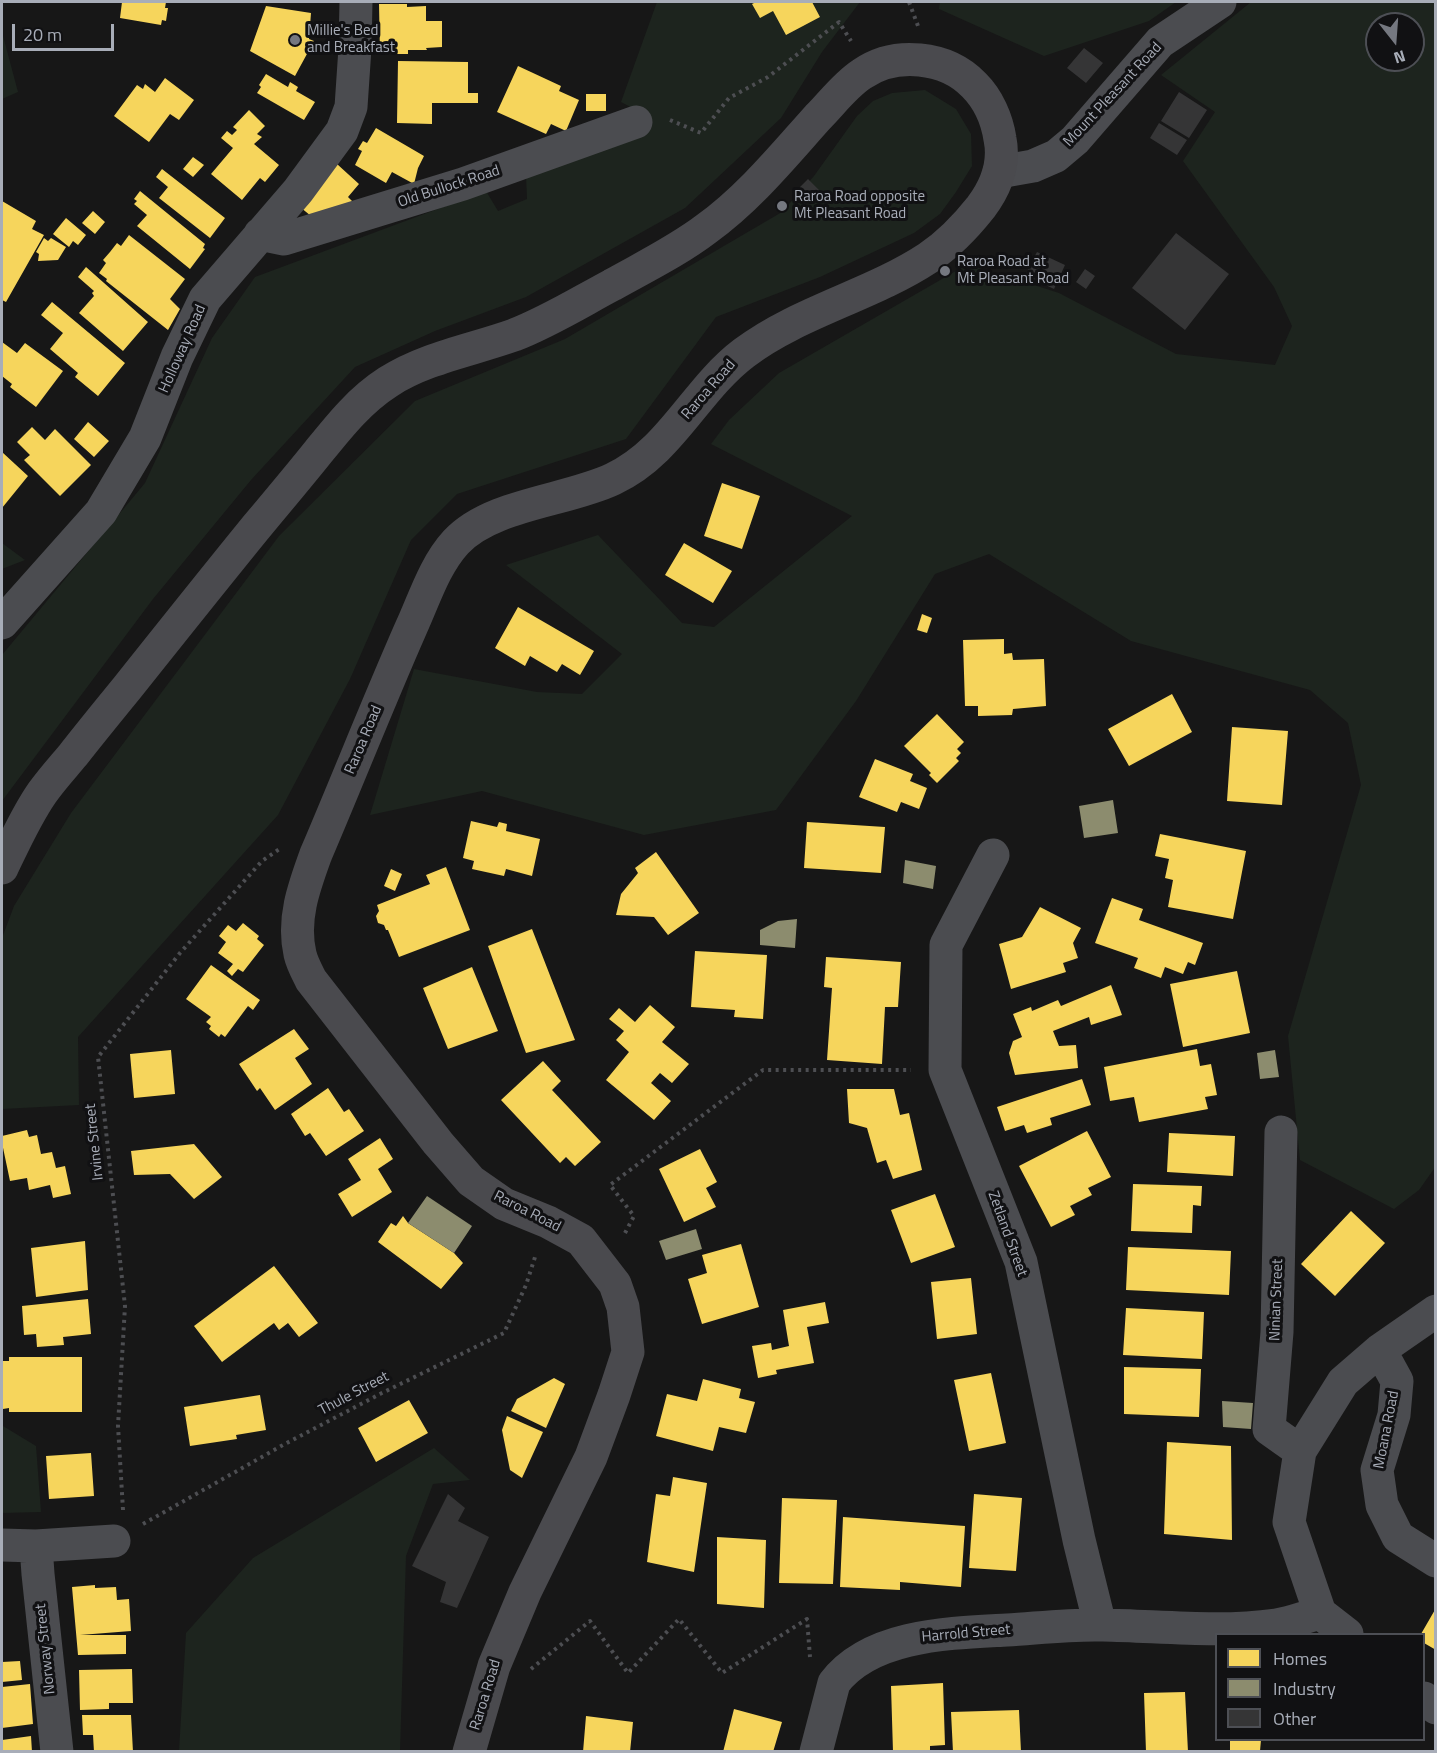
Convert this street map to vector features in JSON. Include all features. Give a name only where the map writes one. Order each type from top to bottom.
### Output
[{"type":"main road","name":"Raroa Road","points":[[2,868],[41,795],[345,419],[368,396],[395,377],[428,363],[521,332],[682,246],[712,225],[741,200],[845,89],[864,72],[896,60],[914,59],[946,65],[966,77],[979,89],[998,127],[1002,148],[999,172],[989,196],[964,228],[932,256],[757,343],[714,381],[663,444],[631,469],[612,480],[496,516],[480,523],[456,542],[434,576],[400,652],[305,885],[297,922],[300,956],[311,980],[438,1143],[471,1181],[504,1204],[548,1222],[581,1240],[615,1284],[622,1307],[628,1352],[591,1457],[525,1592],[494,1666],[469,1752]]},
{"type":"street","name":"Holloway Road","points":[[2,623],[101,512],[145,438],[177,357],[205,299],[298,191],[342,131],[351,107],[356,48],[356,2]]},
{"type":"street","name":"Mount Pleasant Road","points":[[999,172],[1033,166],[1056,156],[1075,140],[1160,42],[1220,2]]},
{"type":"street","name":"Old Bullock Road","points":[[260,234],[284,239],[464,184],[636,122]]},
{"type":"street","name":"Zetland Street","points":[[993,855],[946,945],[945,1070],[1021,1262],[1079,1540],[1100,1625]]},
{"type":"street","name":"Ninian Street","points":[[1281,1132],[1277,1332],[1269,1429],[1300,1451]]},
{"type":"street","points":[[1345,1633],[1320,1613],[1289,1522],[1300,1451],[1343,1382],[1380,1350],[1436,1311]]},
{"type":"street","name":"Moana Road","points":[[1380,1350],[1397,1381],[1394,1415],[1377,1470],[1382,1505],[1398,1537],[1436,1561]]},
{"type":"street","points":[[2,1545],[36,1546],[114,1541]]},
{"type":"street","name":"Norway Street","points":[[36,1546],[57,1752]]},
{"type":"street","name":"Harrold Street","points":[[834,1683],[856,1662],[914,1638],[956,1632],[1100,1625],[1210,1629],[1277,1625],[1320,1613]]},
{"type":"street","points":[[816,1752],[834,1683]]},
{"type":"path","points":[[909,2],[919,29]]},
{"type":"path","points":[[636,122],[658,115],[701,133],[729,98],[768,77],[839,22],[854,46]]},
{"type":"path","name":"Irvine Street","points":[[114,1541],[123,1512],[118,1426],[124,1306],[98,1057],[180,953],[262,861],[287,844],[297,843],[316,854]]},
{"type":"path","points":[[625,1233],[634,1216],[610,1185],[763,1070],[945,1070]]},
{"type":"path","name":"Thule Street","points":[[114,1541],[312,1430],[504,1333],[526,1285],[548,1222]]},
{"type":"path","points":[[494,1666],[527,1672],[590,1622],[628,1673],[679,1619],[722,1673],[807,1619],[811,1665],[834,1683]]},
{"type":"shaded area","points":[[657,2],[860,2],[822,52],[781,118],[685,208],[526,297],[435,331],[355,367],[251,480],[153,599],[2,801],[2,655],[145,483],[212,338],[255,277],[486,191],[498,211],[527,199],[526,175],[642,113],[621,102]]},
{"type":"shaded area","points":[[940,2],[1176,2],[1149,21],[1044,56],[939,9]]},
{"type":"shaded area","points":[[1251,2],[1435,2],[1436,1166],[1419,1190],[1394,1209],[1300,1160],[1288,1036],[1361,785],[1348,723],[1310,690],[1131,641],[989,554],[935,574],[856,701],[776,810],[644,835],[482,791],[370,815],[414,669],[537,692],[582,694],[622,654],[506,565],[598,535],[682,623],[714,627],[852,516],[711,444],[729,420],[779,373],[968,264],[1059,293],[1176,354],[1275,365],[1292,326],[1274,287],[1183,161],[1215,112],[1161,75]]},
{"type":"shaded area","points":[[2,32],[18,92],[2,99]]},
{"type":"shaded area","points":[[925,90],[956,109],[971,134],[972,166],[940,214],[914,233],[820,277],[716,317],[626,439],[457,494],[411,540],[350,679],[278,815],[78,1037],[79,1105],[2,1109],[2,938],[14,906],[71,813],[279,536],[415,401],[565,339],[782,212],[814,176],[857,116],[873,101],[892,93]]},
{"type":"shaded area","points":[[2,543],[25,560],[2,569]]},
{"type":"shaded area","points":[[3,1426],[36,1446],[41,1512],[2,1513]]},
{"type":"shaded area","points":[[434,1448],[470,1480],[433,1484],[406,1556],[400,1751],[179,1751],[186,1633],[253,1558]]},
{"type":"building: Homes","points":[[122,2],[166,2],[165,8],[168,8],[166,21],[162,20],[161,25],[120,18]]},
{"type":"building: Homes","points":[[756,2],[812,2],[820,17],[786,35],[773,11],[760,18],[752,4]]},
{"type":"building: Homes","points":[[379,4],[407,4],[407,7],[426,6],[426,21],[442,21],[442,47],[408,50],[408,54],[380,54]]},
{"type":"building: Homes","points":[[266,6],[311,13],[309,39],[314,41],[295,76],[250,51]]},
{"type":"building: Homes","points":[[398,61],[468,62],[468,93],[478,93],[478,103],[432,103],[432,124],[397,123]]},
{"type":"building: Homes","points":[[518,66],[561,86],[559,91],[579,100],[566,131],[551,124],[546,134],[497,112]]},
{"type":"building: Homes","points":[[266,74],[288,87],[290,82],[298,87],[296,91],[315,102],[304,120],[257,93]]},
{"type":"building: Homes","points":[[165,78],[194,100],[179,120],[170,114],[149,142],[114,116],[137,85],[143,89],[145,84],[155,92]]},
{"type":"building: Homes","points":[[586,94],[606,94],[606,111],[586,111]]},
{"type":"building: Homes","points":[[249,110],[265,126],[257,134],[262,137],[254,144],[279,165],[265,182],[260,178],[242,200],[211,174],[233,148],[221,138],[227,131],[232,135],[237,130],[233,127]]},
{"type":"building: Homes","points":[[376,128],[424,156],[414,184],[392,172],[386,183],[355,165],[362,151],[358,149],[363,141],[367,143]]},
{"type":"building: Homes","points":[[193,157],[204,165],[193,177],[183,169]]},
{"type":"building: Homes","points":[[337,164],[359,184],[348,197],[352,201],[354,210],[311,216],[300,207]]},
{"type":"building: Homes","points":[[162,169],[225,218],[210,238],[159,198],[168,187],[156,177]]},
{"type":"building: Homes","points":[[140,191],[205,244],[203,248],[205,249],[190,269],[137,226],[147,215],[134,204],[137,201],[134,199]]},
{"type":"building: Homes","points":[[2,201],[36,221],[32,229],[44,235],[6,302],[2,300]]},
{"type":"building: Homes","points":[[93,211],[105,222],[95,234],[82,223]]},
{"type":"building: Homes","points":[[66,218],[86,235],[78,245],[73,241],[69,247],[53,234]]},
{"type":"building: Homes","points":[[129,235],[185,279],[170,299],[180,309],[168,330],[99,273],[106,263],[103,260],[117,243],[121,246]]},
{"type":"building: Homes","points":[[44,238],[48,241],[51,238],[66,247],[58,260],[38,261],[39,254],[36,252]]},
{"type":"building: Homes","points":[[86,267],[148,322],[123,351],[79,313],[94,296],[92,293],[94,291],[78,277]]},
{"type":"building: Homes","points":[[52,302],[125,363],[98,396],[75,377],[78,373],[50,349],[63,333],[41,315]]},
{"type":"building: Homes","points":[[2,342],[17,353],[25,343],[63,371],[36,407],[10,387],[12,384],[2,376]]},
{"type":"building: Homes","points":[[88,422],[109,441],[94,457],[74,439]]},
{"type":"building: Homes","points":[[32,427],[45,440],[55,429],[91,465],[60,496],[24,460],[30,455],[17,442]]},
{"type":"building: Homes","points":[[2,452],[28,476],[2,508]]},
{"type":"building: Homes","points":[[722,483],[760,496],[742,549],[704,536]]},
{"type":"building: Homes","points":[[684,543],[732,571],[713,603],[665,575]]},
{"type":"building: Homes","points":[[518,607],[594,651],[580,675],[562,664],[557,672],[530,656],[525,666],[495,648]]},
{"type":"building: Homes","points":[[922,614],[932,618],[927,633],[917,630]]},
{"type":"building: Homes","points":[[1004,639],[1004,654],[1012,653],[1013,660],[1044,659],[1046,706],[1013,709],[1012,715],[978,716],[978,706],[965,706],[963,640]]},
{"type":"building: Homes","points":[[1172,694],[1192,732],[1129,766],[1108,729]]},
{"type":"building: Homes","points":[[937,714],[964,742],[957,749],[961,753],[956,758],[959,761],[937,783],[929,775],[931,773],[904,746]]},
{"type":"building: Homes","points":[[1232,727],[1288,731],[1282,805],[1227,801]]},
{"type":"building: Homes","points":[[875,759],[913,774],[910,781],[927,788],[919,809],[901,802],[897,812],[859,797]]},
{"type":"building: Homes","points":[[471,821],[497,827],[499,822],[507,824],[506,831],[540,839],[532,876],[506,869],[504,876],[472,869],[474,861],[463,858]]},
{"type":"building: Homes","points":[[807,822],[885,827],[881,873],[804,868]]},
{"type":"building: Homes","points":[[1160,834],[1246,851],[1233,919],[1168,907],[1173,880],[1165,878],[1169,859],[1155,856]]},
{"type":"building: Homes","points":[[656,852],[699,913],[668,935],[654,917],[616,915],[621,894],[638,873],[635,868]]},
{"type":"building: Homes","points":[[446,867],[470,930],[399,957],[388,930],[384,925],[378,923],[377,905],[430,884],[426,875]]},
{"type":"building: Homes","points":[[391,869],[402,874],[395,891],[384,886]]},
{"type":"building: Homes","points":[[1112,898],[1143,909],[1139,920],[1203,943],[1195,965],[1188,962],[1183,974],[1165,967],[1161,978],[1134,968],[1138,958],[1095,943]]},
{"type":"building: Homes","points":[[1040,907],[1081,928],[1073,943],[1078,958],[1063,963],[1066,972],[1011,989],[999,944],[1022,937]]},
{"type":"building: Homes","points":[[243,923],[259,936],[257,939],[264,945],[243,972],[238,969],[232,976],[227,971],[233,964],[218,953],[226,942],[219,936],[228,925],[236,931]]},
{"type":"building: Homes","points":[[532,929],[575,1040],[526,1053],[488,946]]},
{"type":"building: Homes","points":[[695,951],[767,955],[763,1019],[734,1017],[735,1010],[691,1007]]},
{"type":"building: Homes","points":[[826,957],[901,962],[898,1007],[885,1007],[882,1064],[827,1060],[832,988],[824,987]]},
{"type":"building: Homes","points":[[211,965],[260,1000],[253,1010],[248,1006],[225,1037],[221,1034],[219,1037],[209,1029],[211,1026],[206,1022],[211,1017],[186,999]]},
{"type":"building: Homes","points":[[472,967],[498,1031],[448,1049],[423,988]]},
{"type":"building: Homes","points":[[1237,971],[1250,1033],[1183,1047],[1170,984]]},
{"type":"building: Homes","points":[[1111,985],[1122,1015],[1091,1025],[1089,1017],[1053,1031],[1059,1046],[1076,1045],[1078,1068],[1015,1075],[1009,1053],[1013,1041],[1022,1037],[1013,1014],[1031,1007],[1032,1011],[1058,1000],[1061,1006]]},
{"type":"building: Homes","points":[[650,1005],[675,1027],[662,1042],[689,1064],[672,1083],[660,1073],[651,1083],[671,1101],[654,1120],[606,1080],[629,1052],[616,1040],[624,1031],[609,1019],[619,1008],[635,1022]]},
{"type":"building: Homes","points":[[294,1029],[309,1049],[295,1058],[312,1084],[275,1110],[260,1088],[257,1091],[239,1064]]},
{"type":"building: Homes","points":[[1197,1049],[1200,1066],[1211,1064],[1217,1095],[1205,1097],[1208,1109],[1139,1122],[1134,1097],[1110,1101],[1104,1067]]},
{"type":"building: Homes","points":[[171,1050],[175,1094],[134,1098],[130,1054]]},
{"type":"building: Homes","points":[[543,1061],[561,1081],[552,1090],[601,1142],[575,1166],[566,1157],[560,1163],[501,1100]]},
{"type":"building: Homes","points":[[1082,1079],[1091,1105],[1050,1118],[1052,1125],[1027,1133],[1024,1125],[1005,1131],[997,1107]]},
{"type":"building: Homes","points":[[328,1088],[344,1112],[349,1109],[364,1131],[326,1156],[310,1133],[305,1136],[291,1114]]},
{"type":"building: Homes","points":[[847,1089],[894,1089],[900,1115],[909,1113],[922,1170],[893,1179],[886,1160],[877,1163],[867,1128],[849,1123]]},
{"type":"building: Homes","points":[[27,1130],[29,1137],[37,1135],[41,1154],[52,1152],[56,1168],[65,1166],[71,1194],[53,1198],[50,1185],[29,1190],[27,1178],[10,1181],[2,1136]]},
{"type":"building: Homes","points":[[1087,1131],[1111,1177],[1088,1188],[1092,1195],[1070,1206],[1075,1215],[1051,1227],[1019,1166]]},
{"type":"building: Homes","points":[[1169,1133],[1235,1136],[1233,1176],[1167,1172]]},
{"type":"building: Homes","points":[[380,1138],[393,1159],[378,1169],[392,1192],[352,1217],[338,1194],[361,1180],[348,1159]]},
{"type":"building: Homes","points":[[194,1144],[222,1177],[194,1199],[170,1174],[134,1175],[131,1151]]},
{"type":"building: Homes","points":[[700,1149],[717,1182],[706,1188],[716,1207],[684,1222],[659,1169]]},
{"type":"building: Homes","points":[[1133,1184],[1202,1186],[1201,1206],[1193,1205],[1192,1233],[1131,1231]]},
{"type":"building: Homes","points":[[935,1194],[955,1247],[911,1263],[891,1210]]},
{"type":"building: Homes","points":[[1351,1211],[1385,1243],[1335,1296],[1301,1264]]},
{"type":"building: Homes","points":[[403,1216],[408,1223],[454,1253],[463,1263],[441,1289],[378,1242],[391,1223],[396,1226]]},
{"type":"building: Homes","points":[[85,1241],[88,1290],[36,1297],[31,1248]]},
{"type":"building: Homes","points":[[741,1244],[759,1307],[702,1324],[688,1279],[707,1273],[702,1255]]},
{"type":"building: Homes","points":[[1128,1247],[1231,1251],[1229,1295],[1126,1290]]},
{"type":"building: Homes","points":[[274,1266],[318,1323],[299,1337],[288,1323],[279,1330],[274,1323],[222,1362],[194,1326]]},
{"type":"building: Homes","points":[[971,1278],[977,1334],[937,1339],[931,1282]]},
{"type":"building: Homes","points":[[88,1299],[91,1334],[63,1337],[64,1345],[37,1347],[36,1334],[24,1335],[22,1306]]},
{"type":"building: Homes","points":[[825,1302],[829,1323],[807,1327],[814,1363],[776,1370],[777,1374],[758,1378],[752,1346],[771,1343],[772,1350],[789,1346],[783,1310]]},
{"type":"building: Homes","points":[[1126,1308],[1204,1312],[1202,1359],[1123,1355]]},
{"type":"building: Homes","points":[[9,1357],[82,1357],[82,1412],[9,1412],[9,1408],[3,1409],[3,1361],[9,1361]]},
{"type":"building: Homes","points":[[1124,1367],[1201,1369],[1199,1417],[1124,1414]]},
{"type":"building: Homes","points":[[991,1373],[1006,1443],[969,1451],[954,1380]]},
{"type":"building: Homes","points":[[554,1378],[565,1384],[546,1428],[511,1411],[517,1399]]},
{"type":"building: Homes","points":[[703,1379],[741,1389],[739,1398],[755,1402],[746,1433],[719,1427],[713,1451],[656,1436],[667,1394],[697,1401]]},
{"type":"building: Homes","points":[[260,1395],[266,1430],[236,1435],[237,1439],[190,1446],[184,1407]]},
{"type":"building: Homes","points":[[409,1400],[428,1433],[376,1462],[358,1428]]},
{"type":"building: Homes","points":[[507,1416],[543,1432],[522,1478],[510,1470],[502,1430]]},
{"type":"building: Homes","points":[[1167,1442],[1231,1446],[1232,1540],[1164,1534]]},
{"type":"building: Homes","points":[[91,1453],[94,1496],[49,1499],[46,1456]]},
{"type":"building: Homes","points":[[673,1477],[707,1483],[694,1572],[647,1562],[656,1494],[670,1496]]},
{"type":"building: Homes","points":[[974,1494],[1022,1498],[1016,1571],[969,1568]]},
{"type":"building: Homes","points":[[782,1498],[837,1500],[833,1584],[779,1583]]},
{"type":"building: Homes","points":[[843,1517],[965,1526],[961,1587],[900,1582],[900,1590],[840,1587]]},
{"type":"building: Homes","points":[[717,1537],[766,1540],[764,1608],[717,1604]]},
{"type":"building: Homes","points":[[95,1585],[95,1588],[116,1587],[117,1600],[129,1599],[131,1631],[80,1635],[126,1635],[126,1654],[78,1655],[72,1587]]},
{"type":"building: Homes","points":[[1436,1608],[1436,1650],[1425,1644],[1425,1633],[1422,1633]]},
{"type":"building: Homes","points":[[20,1661],[22,1680],[2,1682],[2,1662]]},
{"type":"building: Homes","points":[[132,1669],[133,1703],[109,1703],[109,1709],[80,1710],[79,1670]]},
{"type":"building: Homes","points":[[943,1683],[945,1745],[930,1746],[930,1752],[893,1752],[891,1686]]},
{"type":"building: Homes","points":[[30,1684],[33,1724],[2,1728],[2,1687]]},
{"type":"building: Homes","points":[[1185,1692],[1188,1752],[1146,1752],[1144,1693]]},
{"type":"building: Homes","points":[[734,1709],[782,1722],[773,1752],[723,1752]]},
{"type":"building: Homes","points":[[1019,1710],[1021,1752],[953,1752],[951,1712]]},
{"type":"building: Homes","points":[[82,1715],[131,1715],[133,1752],[94,1752],[93,1735],[83,1735]]},
{"type":"building: Homes","points":[[586,1716],[633,1722],[630,1752],[583,1752]]},
{"type":"building: Homes","points":[[31,1736],[32,1752],[2,1752],[2,1740]]},
{"type":"building: Homes","points":[[1230,1741],[1261,1741],[1260,1751],[1230,1752]]},
{"type":"building: Industry","points":[[1113,800],[1118,833],[1084,838],[1079,806]]},
{"type":"building: Industry","points":[[905,860],[936,866],[933,889],[903,883]]},
{"type":"building: Industry","points":[[797,919],[795,948],[760,945],[760,930],[778,921]]},
{"type":"building: Industry","points":[[1275,1050],[1279,1077],[1260,1079],[1257,1053]]},
{"type":"building: Industry","points":[[427,1196],[472,1226],[454,1253],[408,1223]]},
{"type":"building: Industry","points":[[696,1229],[702,1249],[666,1260],[659,1241]]},
{"type":"building: Industry","points":[[1222,1401],[1253,1403],[1251,1429],[1223,1427]]},
{"type":"building: Other","points":[[1084,48],[1103,63],[1086,83],[1067,68]]},
{"type":"building: Other","points":[[1179,92],[1207,110],[1189,138],[1161,121]]},
{"type":"building: Other","points":[[1159,123],[1187,140],[1177,155],[1150,138]]},
{"type":"building: Other","points":[[808,179],[820,191],[805,206],[793,194]]},
{"type":"building: Other","points":[[1176,233],[1229,274],[1185,330],[1132,288]]},
{"type":"building: Other","points":[[1037,252],[1065,265],[1054,289],[1025,275]]},
{"type":"building: Other","points":[[1085,269],[1095,276],[1086,289],[1076,282]]},
{"type":"building: Other","points":[[448,1494],[465,1508],[458,1521],[489,1537],[457,1608],[440,1602],[446,1582],[412,1566]]},
{"type":"place","name":"Millie's Bed and Breakfast","points":[[295,40]]},
{"type":"place","name":"Raroa Road opposite Mt Pleasant Road","points":[[782,206]]},
{"type":"place","name":"Raroa Road at Mt Pleasant Road","points":[[945,271]]}]
